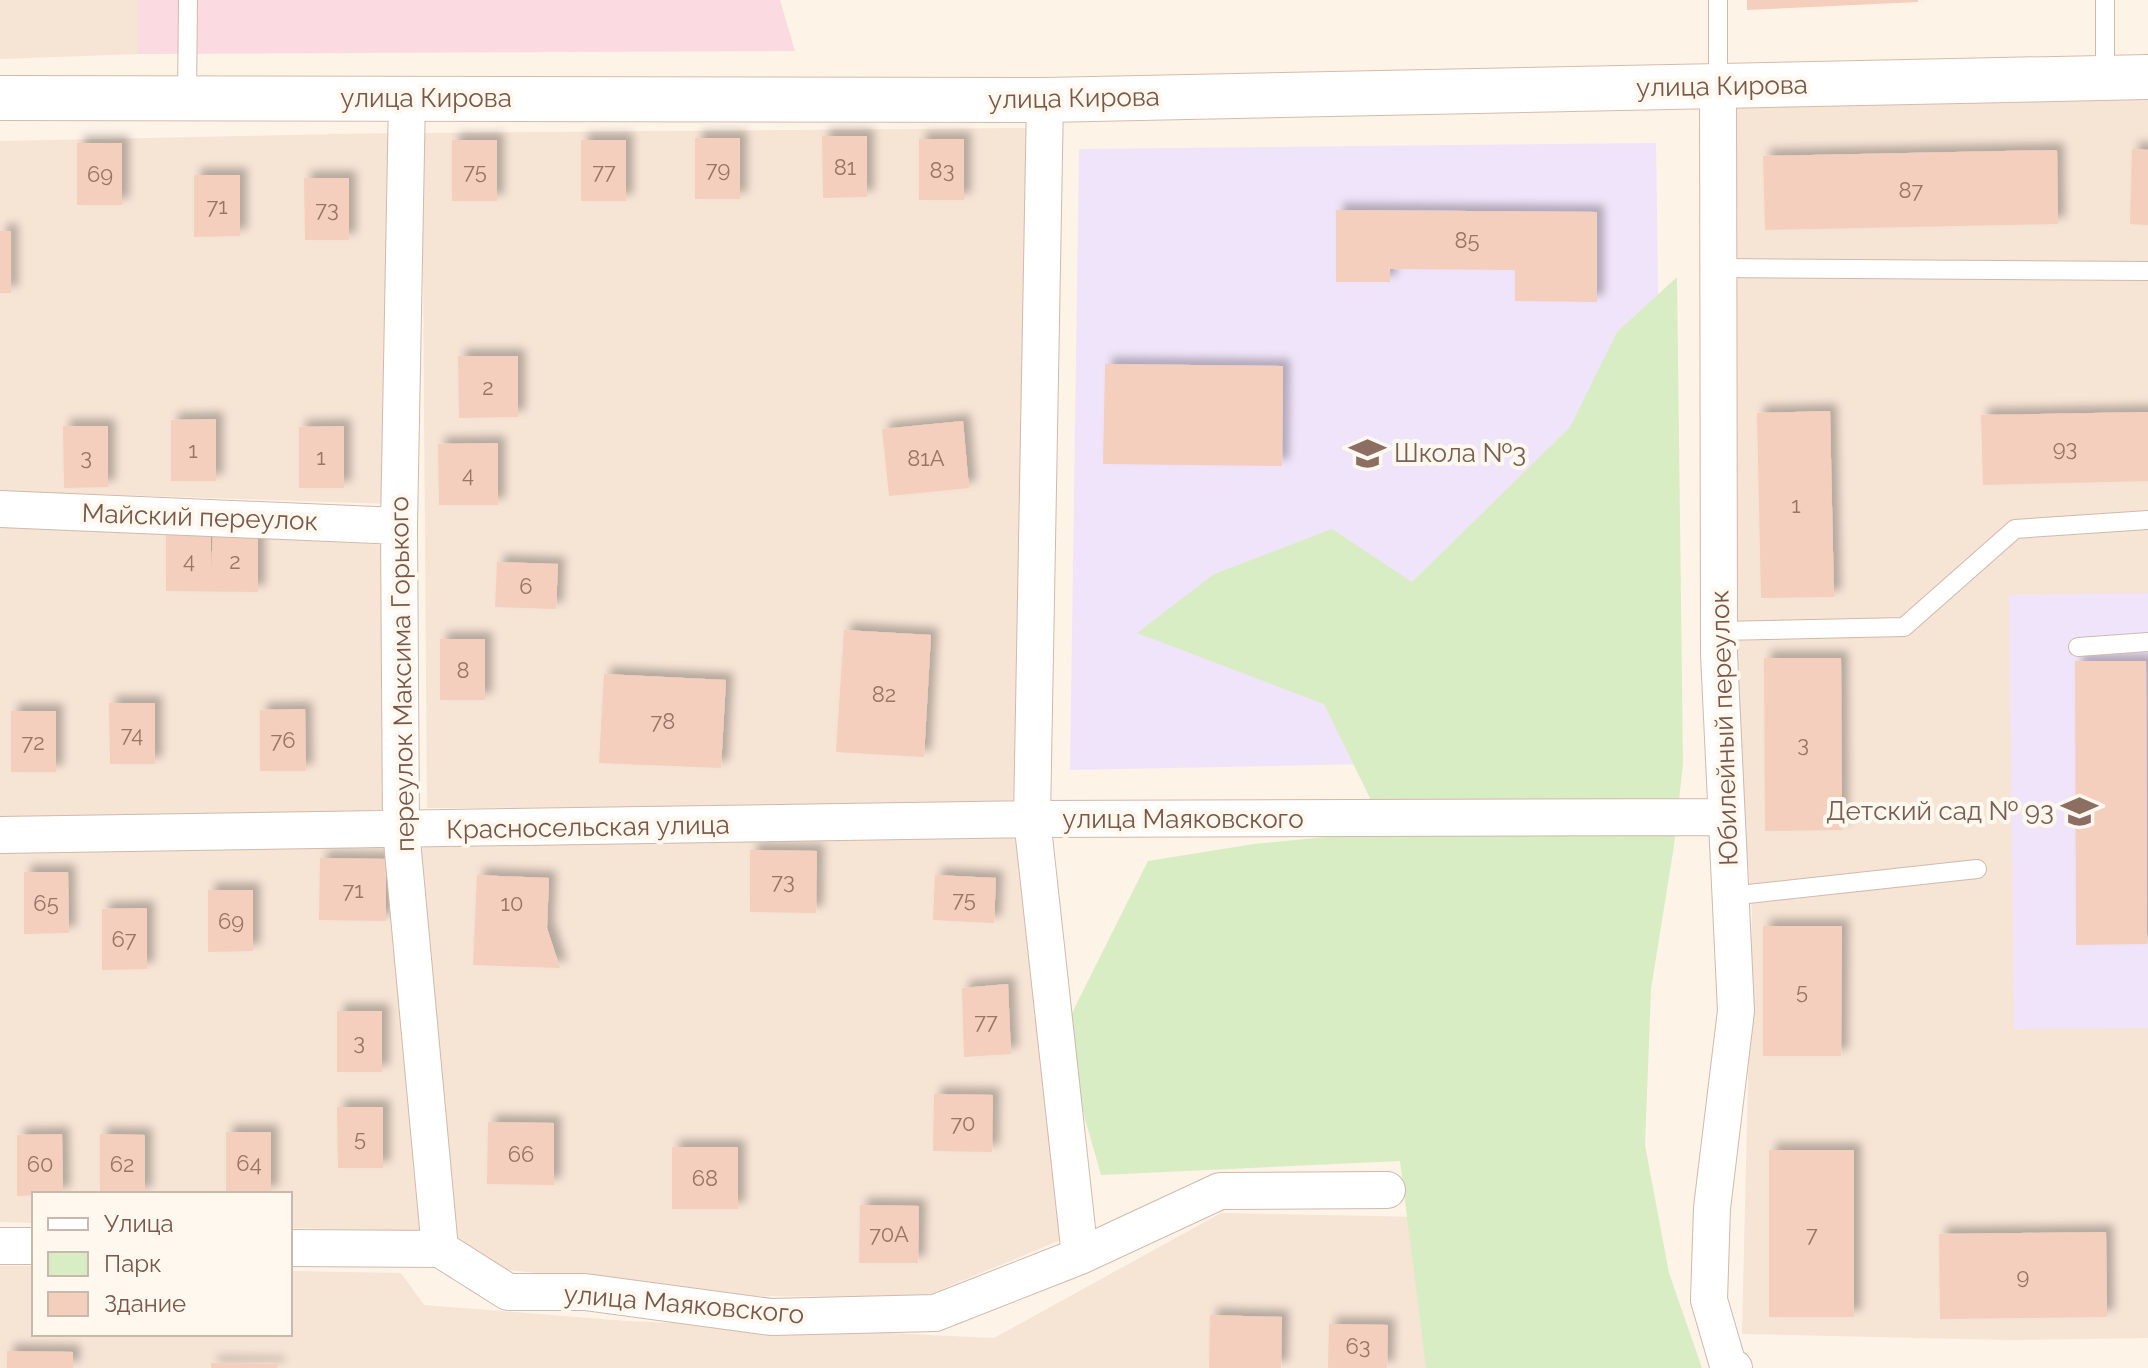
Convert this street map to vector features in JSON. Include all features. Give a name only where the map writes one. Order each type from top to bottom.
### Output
[{"type":"street","name":"улица Кирова","points":[[0,98],[1045,100],[2148,77]]},
{"type":"street","name":"Юбилейный переулок","points":[[1718,87],[1719,631],[1736,1011],[1712,1208],[1709,1300],[1729,1367]]},
{"type":"street","name":"переулок Максима Горького","points":[[407,97],[399,526],[401,830],[440,1249]]},
{"type":"street","points":[[1032,819],[1045,100]]},
{"type":"street","name":"Майский переулок","points":[[0,509],[399,526]]},
{"type":"street","name":"улица Маяковского","points":[[1080,1256],[1032,819],[1726,817]]},
{"type":"street","name":"Красносельская улица","points":[[0,835],[1032,819]]},
{"type":"street","name":"улица Маяковского","points":[[440,1249],[508,1292],[585,1292],[771,1317],[935,1313],[1080,1256],[1220,1191],[1387,1190]]},
{"type":"street","points":[[0,1246],[32,1246]]},
{"type":"street","points":[[292,1248],[440,1249]]},
{"type":"lane","points":[[187,98],[188,0]]},
{"type":"lane","points":[[1718,0],[1718,87]]},
{"type":"lane","points":[[2105,0],[2105,76]]},
{"type":"lane","points":[[1718,268],[2148,271]]},
{"type":"lane","points":[[1719,631],[1904,627],[2015,529],[2148,520]]},
{"type":"lane","points":[[2078,647],[2148,642]]},
{"type":"lane","points":[[1730,896],[1977,869]]},
{"type":"shaded area","points":[[0,0],[138,0],[138,54],[0,59]]},
{"type":"shaded area","points":[[138,0],[780,0],[795,51],[138,54]]},
{"type":"shaded area","points":[[2148,96],[2148,1338],[2009,1340],[1742,1334],[1752,913],[1731,647],[1732,97]]},
{"type":"shaded area","points":[[1029,128],[1015,806],[427,808],[422,133]]},
{"type":"shaded area","points":[[394,133],[390,504],[0,491],[0,141]]},
{"type":"shaded area","name":"Школа №3","points":[[1656,143],[1665,758],[1070,770],[1079,149]]},
{"type":"shaded area","points":[[0,523],[387,545],[387,816],[0,818]]},
{"type":"shaded area","name":"Детский сад № 93","points":[[2148,593],[2148,1028],[2014,1029],[2009,595]]},
{"type":"shaded area","points":[[1015,834],[1063,1239],[923,1297],[737,1296],[500,1269],[419,1231],[292,1228],[292,1192],[32,1192],[32,1223],[0,1222],[0,851]]},
{"type":"shaded area","points":[[1221,1213],[1422,1217],[1440,1368],[0,1368],[0,1266],[32,1266],[32,1336],[292,1336],[292,1271],[401,1273],[424,1305],[627,1321],[994,1338]]},
{"type":"green space","points":[[1677,277],[1683,764],[1674,846],[1651,989],[1645,1145],[1669,1273],[1702,1368],[1426,1368],[1400,1161],[1101,1175],[1061,1035],[1148,861],[1254,844],[1386,831],[1324,704],[1137,633],[1214,574],[1332,529],[1412,582],[1570,427],[1617,332]]},
{"type":"building","points":[[1747,0],[1918,0],[1918,2],[1747,10]]},
{"type":"building","points":[[822,136],[867,136],[867,197],[823,198]]},
{"type":"building","points":[[695,138],[740,138],[740,199],[695,199]]},
{"type":"building","points":[[919,139],[964,139],[964,200],[919,200]]},
{"type":"building","points":[[452,140],[497,140],[497,201],[452,201]]},
{"type":"building","points":[[581,140],[626,140],[626,201],[581,201]]},
{"type":"building","points":[[77,143],[122,143],[122,205],[77,205]]},
{"type":"building","points":[[2132,149],[2148,150],[2148,225],[2130,224]]},
{"type":"building","points":[[2057,150],[2058,224],[1765,230],[1763,156]]},
{"type":"building","points":[[194,175],[240,175],[240,236],[194,237]]},
{"type":"building","points":[[304,178],[349,178],[349,240],[305,240]]},
{"type":"building","points":[[1336,210],[1597,212],[1597,302],[1515,301],[1515,270],[1390,269],[1390,282],[1336,282]]},
{"type":"building","points":[[0,231],[11,231],[11,293],[0,293]]},
{"type":"building","points":[[458,356],[518,356],[518,417],[459,418]]},
{"type":"building","points":[[1105,364],[1283,366],[1282,466],[1103,464]]},
{"type":"building","points":[[1830,411],[1834,597],[1761,598],[1757,413]]},
{"type":"building","points":[[2148,412],[2148,481],[1983,485],[1981,415]]},
{"type":"building","points":[[216,419],[216,481],[171,481],[171,420]]},
{"type":"building","points":[[963,421],[969,488],[889,496],[882,429]]},
{"type":"building","points":[[63,426],[108,426],[108,487],[64,488]]},
{"type":"building","points":[[344,426],[344,488],[299,488],[299,427]]},
{"type":"building","points":[[498,443],[498,505],[439,505],[438,444]]},
{"type":"building","points":[[166,530],[211,530],[211,570],[213,531],[258,530],[258,592],[166,591]]},
{"type":"building","points":[[497,562],[558,564],[556,609],[495,607]]},
{"type":"building","points":[[844,630],[931,635],[924,757],[836,752]]},
{"type":"building","points":[[440,639],[485,639],[485,700],[440,700]]},
{"type":"building","points":[[1764,658],[1841,658],[1842,830],[1765,831]]},
{"type":"building","points":[[2075,661],[2146,661],[2147,944],[2076,945]]},
{"type":"building","points":[[604,674],[726,680],[721,768],[599,763]]},
{"type":"building","points":[[109,703],[155,703],[155,764],[110,764]]},
{"type":"building","points":[[305,709],[306,771],[260,771],[260,710]]},
{"type":"building","points":[[11,711],[56,711],[56,772],[11,772]]},
{"type":"building","points":[[750,850],[817,851],[816,913],[750,912]]},
{"type":"building","points":[[320,858],[386,859],[386,921],[319,920]]},
{"type":"building","points":[[24,872],[68,872],[69,933],[24,934]]},
{"type":"building","points":[[477,875],[549,878],[547,928],[560,968],[473,965]]},
{"type":"building","points":[[935,875],[996,878],[994,923],[933,920]]},
{"type":"building","points":[[208,890],[253,890],[253,951],[208,952]]},
{"type":"building","points":[[147,908],[147,969],[102,970],[102,909]]},
{"type":"building","points":[[1763,926],[1842,926],[1841,1056],[1763,1056]]},
{"type":"building","points":[[1008,984],[1011,1054],[964,1057],[962,988]]},
{"type":"building","points":[[337,1011],[382,1011],[382,1072],[337,1072]]},
{"type":"building","points":[[934,1094],[993,1095],[992,1152],[933,1151]]},
{"type":"building","points":[[337,1107],[383,1107],[383,1168],[338,1168]]},
{"type":"building","points":[[488,1122],[554,1123],[554,1185],[487,1184]]},
{"type":"building","points":[[226,1132],[271,1132],[271,1192],[226,1192]]},
{"type":"building","points":[[62,1134],[63,1192],[32,1192],[32,1195],[17,1196],[17,1135]]},
{"type":"building","points":[[100,1134],[145,1135],[145,1192],[100,1192]]},
{"type":"building","points":[[672,1147],[738,1147],[738,1209],[672,1209]]},
{"type":"building","points":[[1769,1150],[1854,1150],[1854,1317],[1769,1317]]},
{"type":"building","points":[[860,1205],[919,1206],[918,1263],[859,1263]]},
{"type":"building","points":[[2106,1232],[2107,1317],[1940,1319],[1939,1234]]},
{"type":"building","points":[[1210,1315],[1282,1317],[1281,1368],[1209,1368]]},
{"type":"building","points":[[1329,1324],[1388,1325],[1387,1368],[1328,1368]]},
{"type":"building","points":[[7,1351],[73,1352],[73,1368],[7,1368]]},
{"type":"building","points":[[211,1363],[278,1364],[277,1368],[211,1368]]},
{"type":"place","name":"Школа №3","points":[[1368,453]]},
{"type":"place","name":"Детский сад № 93","points":[[2080,811]]}]
